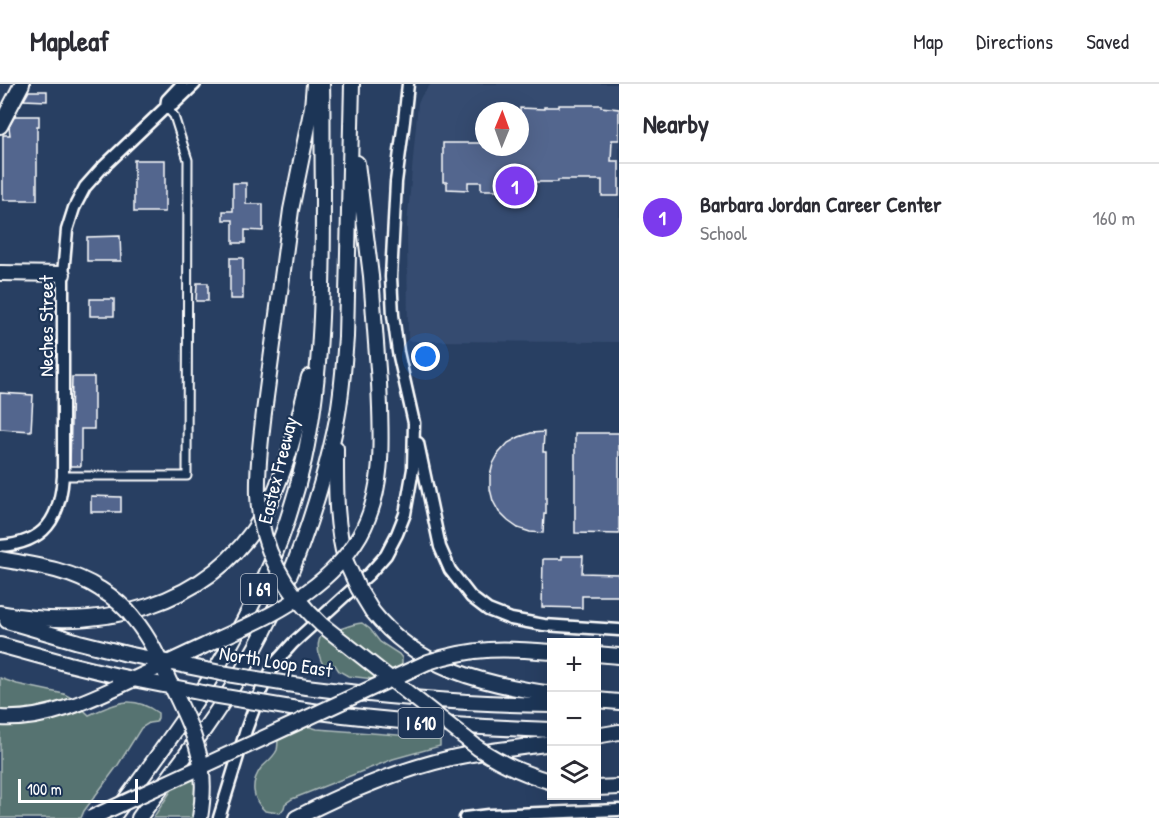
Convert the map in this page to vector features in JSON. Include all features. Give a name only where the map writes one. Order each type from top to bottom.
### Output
[{"type":"highway","points":[[0,126],[22,84]]},
{"type":"highway","points":[[314,84],[312,107],[291,210],[264,412],[259,467],[259,508],[272,556],[291,591],[322,625],[478,748],[506,765],[547,780]]},
{"type":"highway","name":"Eastex Freeway","points":[[112,818],[200,696],[241,627],[270,565],[289,514],[304,460],[314,396],[320,325],[323,245],[322,84]]},
{"type":"highway","name":"I 69","points":[[139,818],[229,692],[250,657],[288,580],[304,540],[337,420],[343,378],[352,84]]},
{"type":"highway","points":[[0,718],[26,717],[59,711],[105,693],[282,608],[309,591],[344,558],[366,524],[374,500],[381,452],[371,276],[351,111]]},
{"type":"highway","points":[[0,273],[63,274]]},
{"type":"highway","points":[[0,613],[60,620],[97,618],[132,612],[175,596],[222,565],[256,526],[273,496],[298,417],[320,325]]},
{"type":"highway","points":[[337,420],[338,520],[342,546],[346,562],[358,588],[380,622],[399,640],[425,658],[442,666],[486,681],[547,693]]},
{"type":"highway","points":[[0,559],[58,571],[87,581],[114,599],[134,619],[161,665],[196,743],[203,780],[200,818]]},
{"type":"highway","name":"North Loop East","points":[[0,619],[127,654],[306,687],[452,701],[547,705]]},
{"type":"highway","name":"I 610","points":[[0,645],[118,676],[291,708],[401,722],[547,730]]},
{"type":"highway","points":[[91,818],[428,662],[454,654],[483,650],[547,651]]},
{"type":"highway","points":[[601,654],[619,656]]},
{"type":"highway","points":[[601,701],[619,703]]},
{"type":"highway","points":[[601,705],[619,703]]},
{"type":"highway","points":[[601,730],[619,731]]},
{"type":"highway","points":[[601,735],[619,731]]},
{"type":"highway","points":[[296,818],[338,796],[419,766],[453,758],[547,744]]},
{"type":"highway","points":[[601,788],[619,787]]},
{"type":"main road","name":"Neches Street","points":[[166,106],[167,100],[182,84]]},
{"type":"main road","name":"Neches Street","points":[[0,546],[26,542],[46,528],[56,515],[62,493],[63,274],[67,231],[74,208],[85,187],[101,169],[166,106],[173,105],[195,84]]},
{"type":"main road","points":[[408,84],[396,183],[391,277],[393,315],[398,352],[440,547],[450,570],[471,597],[488,610],[511,620],[544,625],[619,630]]},
{"type":"main road","points":[[219,818],[246,730],[260,693],[275,663],[293,643],[369,574],[386,555],[398,534],[410,491],[414,423]]},
{"type":"main road","points":[[465,818],[619,810]]},
{"type":"street","points":[[63,476],[187,476],[188,160],[174,116],[166,106]]},
{"type":"shaded area","points":[[431,84],[619,84],[619,342],[408,341],[407,225],[418,103]]},
{"type":"green space","points":[[362,623],[380,642],[402,658],[402,668],[382,680],[348,676],[339,671],[335,665],[326,668],[319,656],[318,645],[321,636],[327,632]]},
{"type":"green space","points":[[0,678],[64,694],[89,715],[116,704],[132,702],[149,707],[158,713],[158,718],[156,722],[141,728],[81,818],[0,818]]},
{"type":"green space","points":[[303,725],[317,729],[438,738],[440,746],[393,759],[292,799],[285,804],[280,813],[265,811],[255,796],[254,785],[257,774],[276,753],[278,736]]},
{"type":"green space","points":[[193,762],[196,790],[193,818],[153,818],[173,788]]},
{"type":"building","points":[[29,91],[47,91],[47,101],[24,100]]},
{"type":"building","points":[[559,105],[601,105],[601,107],[619,109],[619,140],[612,140],[611,161],[619,161],[619,196],[602,196],[602,180],[534,182],[534,190],[481,190],[481,182],[468,182],[468,190],[447,189],[447,182],[443,182],[443,143],[475,143],[475,156],[529,156],[529,108],[559,107]]},
{"type":"building","points":[[15,116],[39,116],[37,200],[3,200],[3,135],[10,135],[9,127]]},
{"type":"building","points":[[134,160],[165,160],[165,212],[134,212]]},
{"type":"building","points":[[233,183],[246,183],[246,204],[263,204],[263,231],[245,230],[245,243],[233,243],[233,220],[223,220],[223,211],[233,211]]},
{"type":"building","points":[[120,236],[121,261],[87,261],[87,237]]},
{"type":"building","points":[[230,258],[243,258],[243,299],[230,299]]},
{"type":"building","points":[[197,283],[208,283],[208,301],[196,301]]},
{"type":"building","points":[[90,299],[114,299],[114,316],[90,316]]},
{"type":"building","points":[[72,377],[94,377],[94,429],[81,429],[81,466],[70,466]]},
{"type":"building","points":[[0,393],[33,395],[31,431],[0,429]]},
{"type":"building","points":[[544,432],[546,514],[544,514],[543,533],[518,528],[499,512],[490,489],[490,476],[499,453],[508,443],[531,433]]},
{"type":"building","points":[[575,433],[619,433],[619,534],[575,533]]},
{"type":"building","points":[[91,496],[121,497],[121,512],[91,512]]},
{"type":"building","points":[[562,556],[583,556],[582,573],[619,574],[619,596],[582,596],[582,608],[542,607],[543,559],[562,559]]},
{"type":"place","name":"Barbara Jordan Career Center","points":[[515,186]]}]
